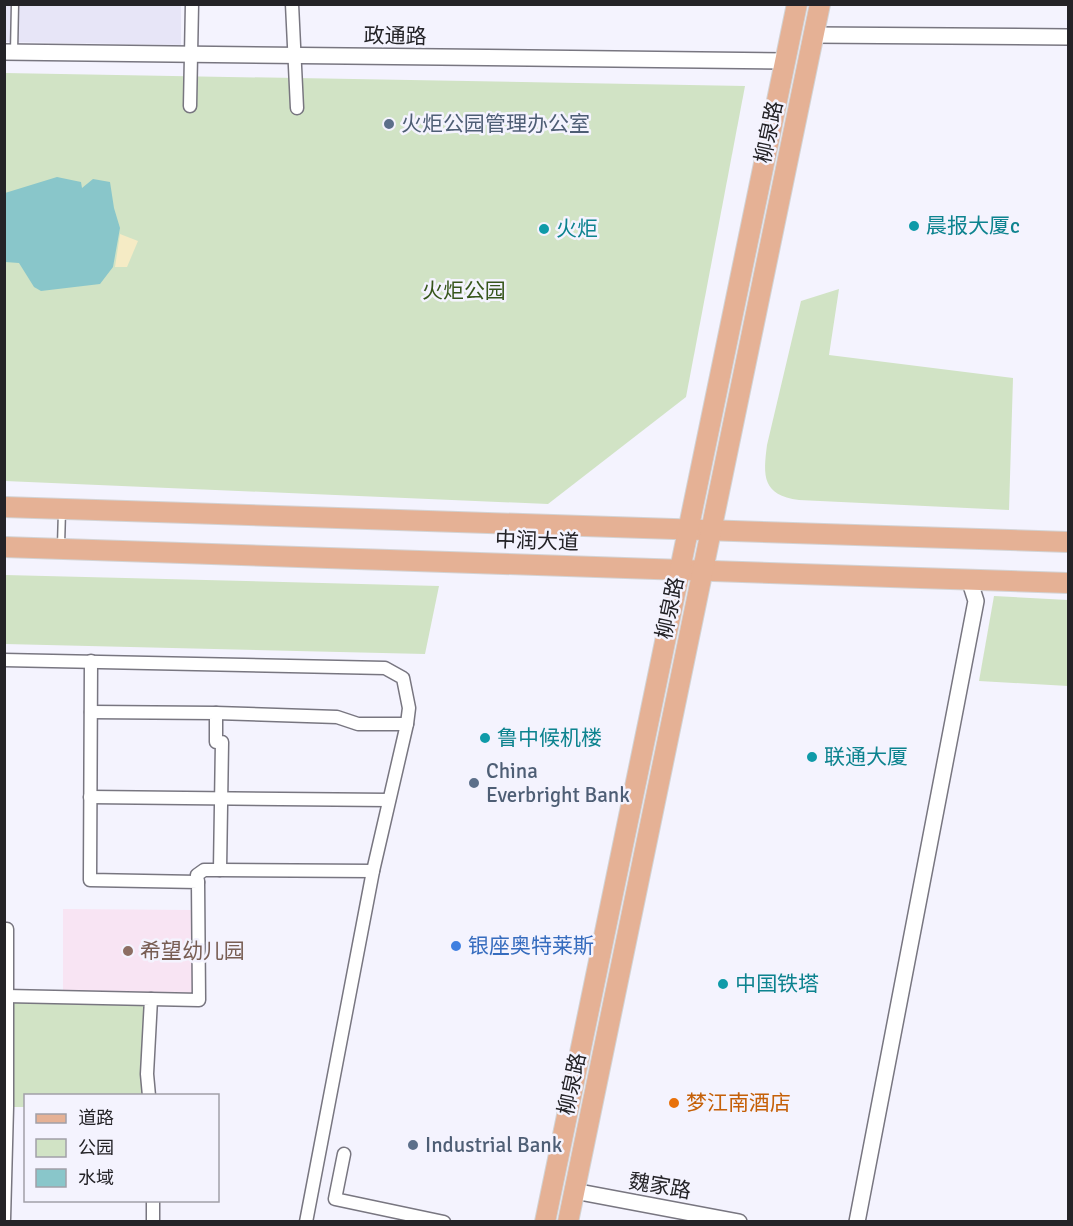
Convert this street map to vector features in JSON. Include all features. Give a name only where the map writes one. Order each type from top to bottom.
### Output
[{"type":"main road","name":"柳泉路","points":[[545,1221],[797,4]]},
{"type":"main road","name":"柳泉路","points":[[568,1221],[820,4]]},
{"type":"main road","name":"中润大道","points":[[4,507],[1068,542]]},
{"type":"main road","name":"中润大道","points":[[4,547],[1068,583]]},
{"type":"street","points":[[190,106],[192,4]]},
{"type":"street","points":[[292,4],[297,108]]},
{"type":"street","points":[[813,35],[1068,37]]},
{"type":"street","name":"政通路","points":[[9,52],[785,61]]},
{"type":"street","points":[[857,1221],[976,601],[969,579]]},
{"type":"street","points":[[4,660],[385,668],[403,678],[408,708],[407,724],[373,871],[306,1221]]},
{"type":"street","points":[[91,661],[90,880],[198,882]]},
{"type":"street","points":[[91,712],[337,717],[358,724],[407,724]]},
{"type":"street","points":[[216,714],[216,742],[222,742],[220,870]]},
{"type":"street","points":[[90,797],[389,800]]},
{"type":"street","points":[[6,996],[199,1000],[197,875],[204,870],[373,871]]},
{"type":"street","points":[[4,929],[7,929],[4,1219]]},
{"type":"street","points":[[149,1094],[147,1074],[151,999]]},
{"type":"street","points":[[344,1154],[335,1199],[444,1221]]},
{"type":"street","name":"魏家路","points":[[574,1191],[739,1221]]},
{"type":"street","points":[[153,1202],[153,1221]]},
{"type":"lane","points":[[9,52],[15,4]]},
{"type":"lane","points":[[61,549],[62,509]]},
{"type":"shaded area","points":[[5,5],[181,5],[181,45],[5,42]]},
{"type":"shaded area","name":"希望幼儿园","points":[[63,909],[194,910],[193,994],[63,992]]},
{"type":"green space","name":"火炬公园","points":[[5,73],[745,86],[686,397],[548,504],[5,481]]},
{"type":"green space","points":[[839,289],[829,355],[1013,378],[1009,510],[799,500],[778,494],[772,489],[766,475],[767,445],[801,301]]},
{"type":"green space","points":[[5,575],[439,586],[425,654],[5,644]]},
{"type":"green space","points":[[994,596],[1068,600],[1068,686],[979,681]]},
{"type":"green space","points":[[6,996],[151,999],[149,1094],[24,1094],[24,1107],[7,1107]]},
{"type":"sand","points":[[120,234],[138,241],[127,267],[115,267]]},
{"type":"water","points":[[57,177],[81,182],[82,188],[93,179],[110,182],[120,228],[113,267],[100,284],[41,291],[34,287],[19,263],[5,262],[5,193]]},
{"type":"place","name":"火炬公园管理办公室","points":[[389,124]]},
{"type":"place","name":"晨报大厦c","points":[[914,226]]},
{"type":"place","name":"火炬","points":[[544,229]]},
{"type":"place","name":"鲁中候机楼","points":[[485,738]]},
{"type":"place","name":"联通大厦","points":[[812,757]]},
{"type":"place","name":"China Everbright Bank","points":[[474,783]]},
{"type":"place","name":"银座奥特莱斯","points":[[456,946]]},
{"type":"place","name":"希望幼儿园","points":[[128,951]]},
{"type":"place","name":"中国铁塔","points":[[723,984]]},
{"type":"place","name":"梦江南酒店","points":[[674,1103]]},
{"type":"place","name":"Industrial Bank","points":[[413,1145]]}]
